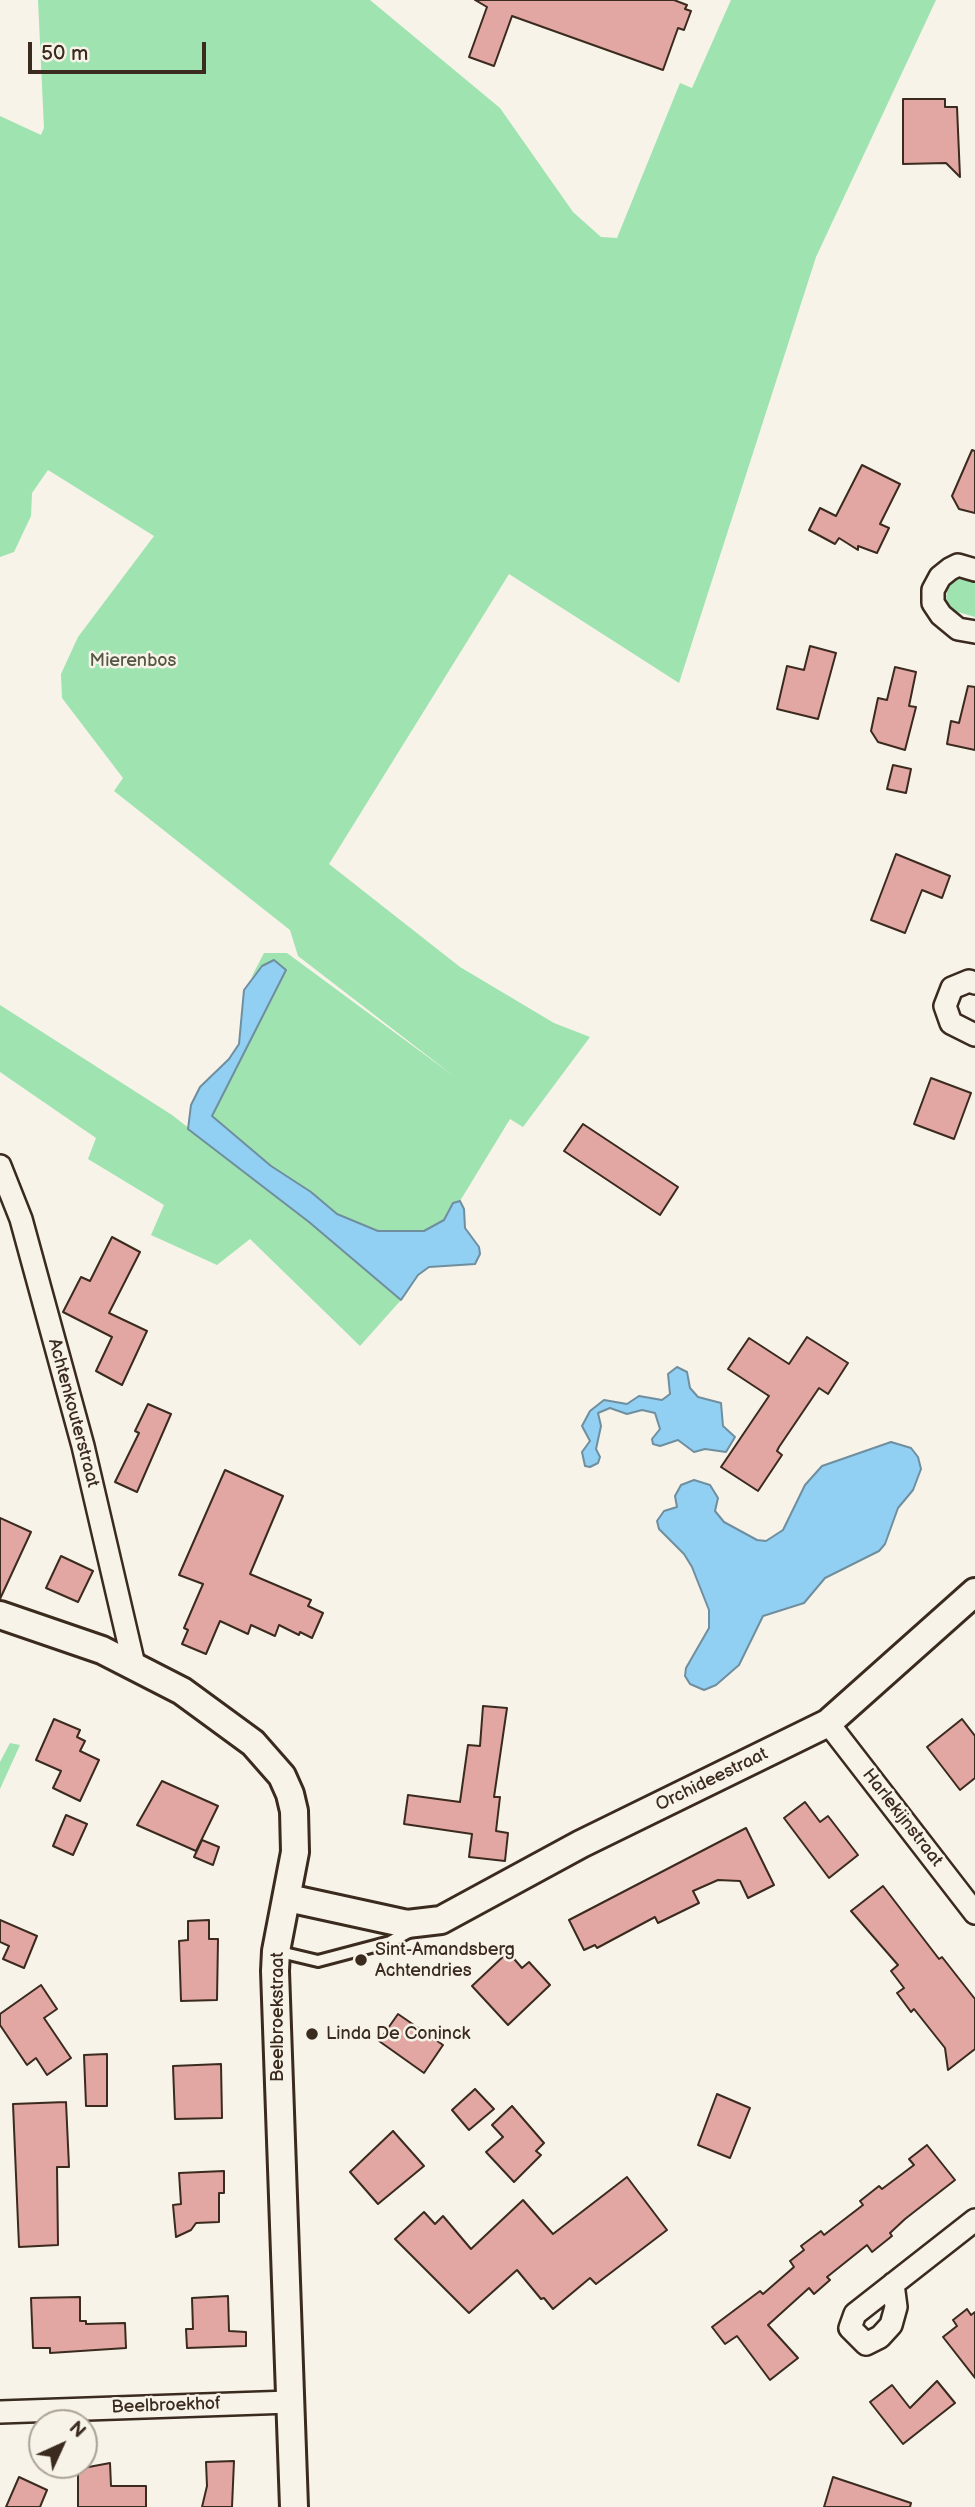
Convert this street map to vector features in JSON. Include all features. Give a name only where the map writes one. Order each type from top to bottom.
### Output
[{"type":"street","points":[[975,570],[958,565],[940,577],[933,590],[933,603],[941,615],[958,629],[975,632]]},
{"type":"street","points":[[975,983],[969,981],[952,988],[945,1006],[951,1023],[975,1035]]},
{"type":"street","name":"Achtenkouterstraat","points":[[0,1166],[21,1219],[83,1446],[134,1664]]},
{"type":"street","name":"Orchideestraat","points":[[288,1898],[391,1922],[421,1925],[448,1917],[581,1844],[828,1723],[975,1592]]},
{"type":"street","name":"Beelbroekstraat","points":[[0,1615],[75,1639],[134,1664],[213,1711],[253,1743],[282,1776],[290,1794],[295,1830],[288,1898],[276,1951],[294,2507]]},
{"type":"street","name":"Harlekijnstraat","points":[[828,1723],[975,1913]]},
{"type":"street","points":[[893,2284],[975,2220]]},
{"type":"street","name":"Beelbroekhof","points":[[0,2412],[290,2402]]},
{"type":"lane","name":"Orchideestraat","points":[[276,1951],[318,1961],[390,1942],[421,1925]]},
{"type":"green space","name":"Mierenbos","points":[[38,0],[370,0],[500,108],[573,212],[601,237],[617,238],[680,83],[692,88],[731,0],[936,0],[816,257],[679,683],[509,574],[329,864],[460,967],[554,1023],[590,1037],[523,1127],[510,1119],[460,1201],[453,1203],[444,1220],[424,1231],[378,1231],[337,1214],[311,1192],[271,1166],[212,1116],[286,970],[262,966],[251,978],[264,953],[287,953],[455,1077],[298,956],[290,930],[114,791],[123,778],[62,698],[61,674],[78,637],[154,536],[48,470],[32,493],[31,516],[14,552],[0,557],[0,116],[41,135],[44,128]]},
{"type":"green space","points":[[958,579],[975,581],[975,617],[951,610],[946,604],[947,586]]},
{"type":"green space","points":[[0,1005],[172,1115],[309,1222],[401,1300],[360,1346],[250,1239],[217,1265],[151,1235],[164,1205],[88,1159],[96,1138],[0,1072]]},
{"type":"green space","points":[[10,1743],[20,1745],[0,1789],[0,1762]]},
{"type":"water","points":[[274,960],[286,970],[212,1116],[271,1166],[311,1192],[337,1214],[378,1231],[424,1231],[444,1220],[453,1203],[460,1201],[464,1209],[465,1228],[479,1247],[480,1254],[475,1264],[429,1267],[418,1275],[401,1300],[309,1222],[188,1129],[191,1105],[200,1087],[229,1059],[239,1044],[244,990],[262,966]]},
{"type":"water","points":[[677,1367],[687,1372],[690,1388],[698,1397],[721,1403],[723,1426],[735,1437],[726,1452],[705,1449],[694,1452],[678,1440],[660,1446],[653,1444],[652,1439],[660,1429],[655,1413],[642,1410],[627,1414],[610,1408],[598,1413],[601,1426],[596,1449],[600,1457],[598,1463],[585,1466],[582,1452],[590,1441],[582,1426],[590,1411],[604,1400],[627,1404],[639,1396],[662,1400],[670,1394],[668,1374]]},
{"type":"water","points":[[891,1442],[911,1448],[918,1457],[921,1469],[913,1490],[898,1508],[885,1544],[879,1551],[825,1578],[804,1603],[763,1616],[739,1665],[716,1685],[704,1690],[690,1684],[685,1676],[686,1668],[709,1628],[709,1610],[692,1567],[684,1554],[659,1529],[657,1521],[664,1511],[677,1507],[675,1496],[681,1485],[694,1480],[710,1485],[718,1498],[715,1511],[724,1522],[757,1540],[766,1541],[783,1530],[805,1485],[822,1466]]},
{"type":"building","points":[[475,0],[674,0],[687,5],[685,9],[691,11],[684,30],[678,28],[663,70],[512,16],[494,66],[469,57],[487,7]]},
{"type":"building","points":[[903,99],[945,99],[945,107],[957,107],[960,177],[946,163],[903,164]]},
{"type":"building","points":[[972,450],[975,451],[975,513],[959,509],[952,496]]},
{"type":"building","points":[[862,465],[900,484],[880,524],[889,528],[877,553],[858,546],[858,550],[839,538],[835,544],[809,530],[820,508],[836,516]]},
{"type":"building","points":[[810,646],[836,653],[818,719],[777,709],[787,666],[804,670]]},
{"type":"building","points":[[895,667],[916,672],[909,706],[916,707],[905,750],[878,742],[871,731],[878,698],[887,700]]},
{"type":"building","points":[[968,686],[975,687],[975,750],[947,744],[951,721],[959,723]]},
{"type":"building","points":[[893,765],[911,769],[906,793],[887,789]]},
{"type":"building","points":[[896,854],[950,876],[942,898],[922,890],[905,933],[871,920]]},
{"type":"building","points":[[931,1078],[971,1093],[954,1139],[914,1124]]},
{"type":"building","points":[[583,1124],[678,1187],[660,1215],[564,1151]]},
{"type":"building","points":[[112,1237],[140,1252],[109,1313],[147,1331],[122,1385],[96,1371],[112,1337],[63,1312],[81,1277],[90,1281]]},
{"type":"building","points":[[807,1337],[848,1363],[828,1394],[819,1388],[779,1447],[777,1451],[782,1455],[758,1491],[721,1467],[769,1396],[728,1369],[749,1338],[789,1364]]},
{"type":"building","points":[[148,1404],[171,1414],[137,1492],[115,1482],[139,1433],[135,1431]]},
{"type":"building","points":[[225,1470],[283,1496],[250,1574],[311,1600],[308,1606],[323,1613],[312,1638],[279,1625],[275,1636],[251,1625],[248,1634],[220,1621],[206,1654],[182,1644],[188,1630],[184,1628],[203,1584],[179,1575]]},
{"type":"building","points":[[0,1518],[31,1532],[0,1599]]},
{"type":"building","points":[[61,1556],[93,1571],[78,1602],[46,1588]]},
{"type":"building","points":[[483,1706],[507,1708],[494,1797],[500,1797],[496,1831],[508,1833],[505,1861],[469,1857],[472,1834],[404,1824],[408,1795],[460,1802],[468,1745],[480,1746]]},
{"type":"building","points":[[54,1719],[80,1730],[77,1737],[85,1741],[80,1751],[99,1760],[80,1801],[53,1788],[61,1771],[36,1760]]},
{"type":"building","points":[[962,1719],[975,1736],[975,1778],[960,1790],[927,1747]]},
{"type":"building","points":[[162,1781],[218,1806],[196,1851],[137,1825]]},
{"type":"building","points":[[805,1802],[820,1822],[828,1816],[858,1855],[829,1878],[784,1818]]},
{"type":"building","points":[[66,1815],[87,1824],[73,1855],[53,1846]]},
{"type":"building","points":[[746,1828],[774,1885],[748,1898],[740,1881],[718,1880],[693,1891],[699,1903],[658,1923],[655,1917],[597,1948],[595,1945],[584,1950],[569,1920]]},
{"type":"building","points":[[202,1840],[219,1847],[213,1865],[194,1857]]},
{"type":"building","points":[[883,1886],[939,1959],[942,1957],[975,1999],[975,2049],[948,2070],[945,2048],[914,2009],[911,2012],[897,1993],[904,1988],[891,1971],[898,1965],[851,1911]]},
{"type":"building","points":[[0,1920],[37,1936],[24,1968],[3,1959],[9,1946],[0,1942]]},
{"type":"building","points":[[209,1920],[209,1939],[218,1939],[217,2000],[181,2001],[179,1941],[188,1940],[188,1921]]},
{"type":"building","points":[[508,1952],[522,1968],[529,1962],[550,1985],[508,2025],[472,1986]]},
{"type":"building","points":[[41,1985],[57,2009],[44,2018],[71,2058],[47,2075],[36,2058],[27,2065],[0,2025],[0,2014]]},
{"type":"building","points":[[398,2014],[443,2045],[424,2073],[379,2041]]},
{"type":"building","points":[[107,2054],[107,2106],[86,2106],[84,2055]]},
{"type":"building","points":[[221,2064],[222,2118],[175,2119],[173,2066]]},
{"type":"building","points":[[475,2089],[494,2109],[469,2130],[452,2110]]},
{"type":"building","points":[[717,2094],[750,2108],[730,2158],[698,2145]]},
{"type":"building","points":[[66,2102],[69,2167],[57,2167],[58,2245],[19,2247],[13,2104]]},
{"type":"building","points":[[512,2106],[544,2143],[536,2151],[541,2155],[514,2182],[486,2152],[503,2137],[492,2125]]},
{"type":"building","points":[[393,2131],[424,2166],[378,2204],[350,2172]]},
{"type":"building","points":[[927,2145],[955,2180],[905,2219],[890,2233],[892,2236],[872,2252],[867,2245],[827,2277],[830,2280],[814,2294],[809,2288],[768,2325],[798,2358],[770,2380],[737,2336],[725,2344],[712,2327],[760,2291],[763,2294],[794,2267],[790,2261],[804,2250],[801,2246],[821,2231],[824,2235],[863,2205],[860,2201],[879,2186],[882,2189],[914,2165],[909,2159]]},
{"type":"building","points":[[224,2171],[224,2193],[219,2193],[219,2222],[196,2223],[191,2230],[176,2237],[173,2205],[181,2204],[179,2173]]},
{"type":"building","points":[[627,2177],[667,2230],[596,2284],[590,2278],[553,2309],[517,2270],[469,2313],[395,2239],[424,2212],[435,2224],[443,2216],[471,2249],[523,2200],[553,2234]]},
{"type":"building","points":[[228,2296],[229,2331],[246,2332],[246,2346],[187,2348],[186,2329],[193,2329],[192,2298]]},
{"type":"building","points":[[80,2297],[80,2321],[86,2321],[86,2324],[125,2323],[126,2348],[50,2353],[50,2348],[33,2348],[31,2298]]},
{"type":"building","points":[[967,2309],[971,2315],[975,2312],[975,2378],[943,2337],[957,2326],[953,2320]]},
{"type":"building","points":[[937,2381],[955,2403],[903,2444],[870,2402],[892,2385],[910,2408]]},
{"type":"building","points":[[234,2461],[232,2507],[202,2507],[207,2486],[206,2462]]},
{"type":"building","points":[[110,2463],[111,2486],[146,2486],[146,2507],[78,2507],[78,2479],[98,2479],[98,2465]]},
{"type":"building","points":[[19,2477],[47,2490],[40,2507],[6,2507]]},
{"type":"building","points":[[833,2477],[911,2503],[910,2507],[824,2507]]},
{"type":"place","name":"Sint-Amandsberg Achtendries","points":[[361,1960]]},
{"type":"place","name":"Linda De Coninck","points":[[312,2034]]}]
